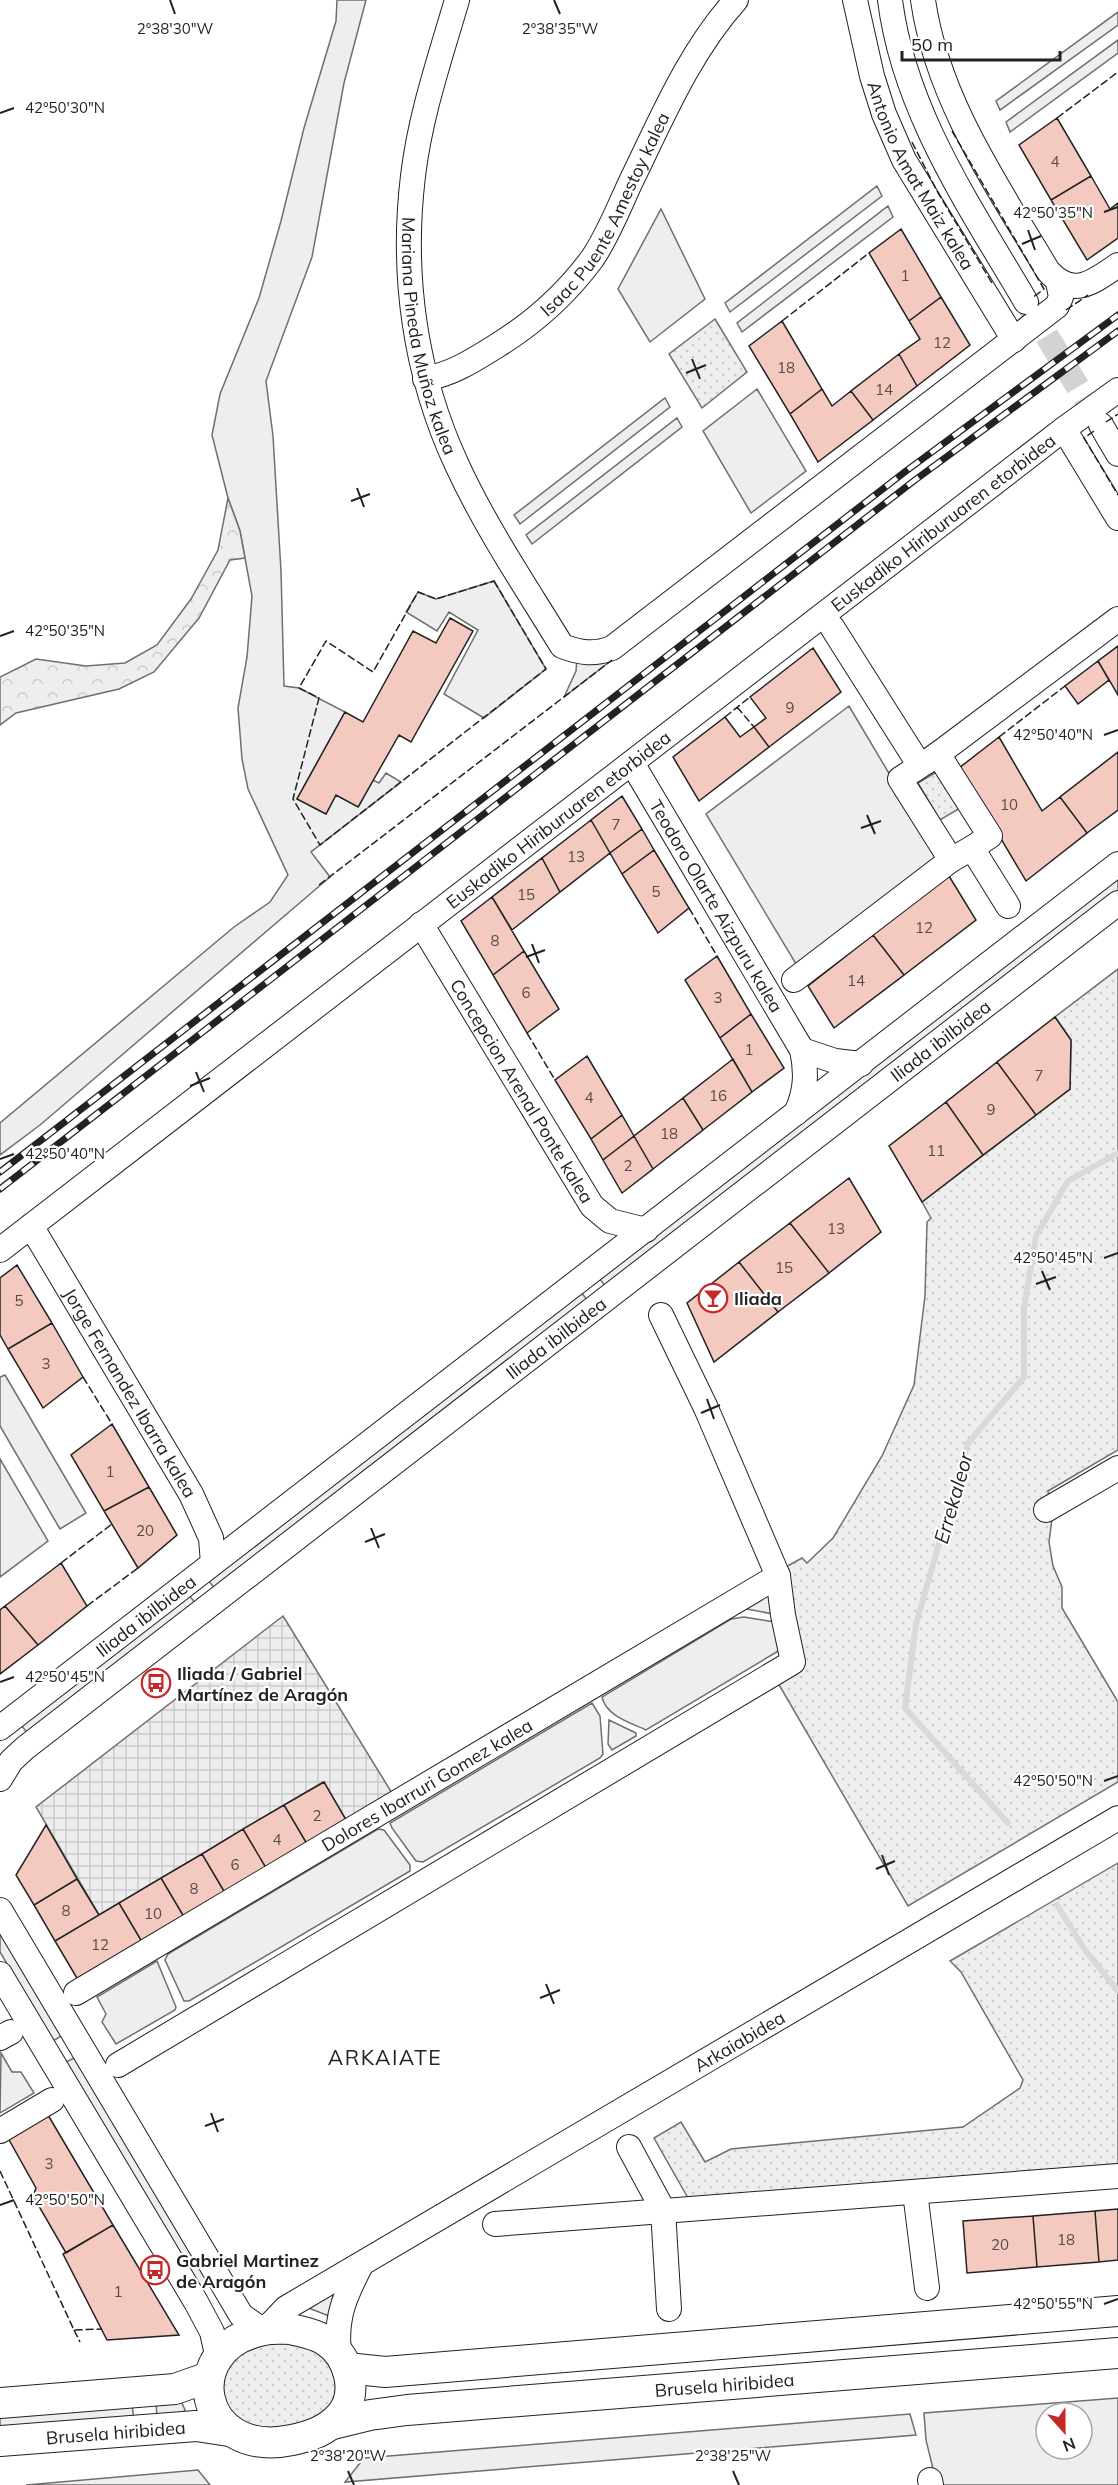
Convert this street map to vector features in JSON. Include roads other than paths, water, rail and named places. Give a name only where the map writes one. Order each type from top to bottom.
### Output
[{"type":"main road","points":[[343,2360],[386,2372],[1118,2311]]},
{"type":"main road","points":[[291,2329],[325,2340],[343,2360],[351,2387],[349,2402],[344,2412],[333,2424],[312,2435],[272,2442],[243,2437],[229,2430],[217,2416],[209,2401],[207,2391],[213,2368],[233,2342],[264,2330],[291,2329]]},
{"type":"main road","name":"Brusela hiribidea","points":[[333,2424],[370,2415],[407,2410],[1118,2353]]},
{"type":"main road","name":"Brusela hiribidea","points":[[0,2403],[175,2389],[213,2368]]},
{"type":"main road","name":"Brusela hiribidea","points":[[0,2441],[196,2426],[229,2430]]},
{"type":"street","name":"Mariana Pineda Muñoz kalea","points":[[457,0],[421,130],[409,221],[409,268],[417,337],[425,380],[439,424],[457,465],[480,510],[562,646],[576,652],[588,653],[612,648],[1014,340]]},
{"type":"street","name":"Isaac Puente Amestoy kalea","points":[[425,380],[458,370],[516,334],[548,309],[570,287],[603,240],[698,49],[716,22],[736,0]]},
{"type":"street","name":"Antonio Amat Maiz kalea","points":[[855,0],[878,95],[904,160],[1014,340]]},
{"type":"street","name":"Antonio Amat Maiz kalea","points":[[890,0],[903,60],[940,154],[1026,303]]},
{"type":"street","points":[[923,0],[926,22],[937,57],[964,124],[1048,271],[1066,284],[1094,282],[1118,265]]},
{"type":"street","points":[[1014,340],[1057,306],[1066,284]]},
{"type":"street","name":"Euskadiko Hiriburuaren etorbidea","points":[[0,1250],[1064,429],[1118,390]]},
{"type":"street","points":[[1101,425],[1118,454]]},
{"type":"street","points":[[1064,429],[1118,519]]},
{"type":"street","points":[[951,860],[900,779],[929,760],[1118,619]]},
{"type":"street","points":[[794,980],[951,860],[990,836],[929,760],[832,627]]},
{"type":"street","name":"Teodoro Olarte Aizpuru kalea","points":[[632,763],[802,1050],[806,1077],[802,1099],[796,1113]]},
{"type":"street","points":[[972,848],[1008,906]]},
{"type":"street","name":"Iliada ibilbidea","points":[[0,1728],[1118,864]]},
{"type":"street","name":"Iliada ibilbidea","points":[[0,1779],[11,1761],[34,1741],[1118,903]]},
{"type":"street","name":"Concepcion Arenal Ponte kalea","points":[[421,924],[592,1206],[610,1221],[646,1230]]},
{"type":"street","points":[[802,1050],[835,1061],[861,1064]]},
{"type":"street","name":"Jorge Fernandez Ibarra kalea","points":[[31,1226],[191,1494],[211,1538],[213,1563]]},
{"type":"street","points":[[118,2065],[792,1662],[778,1576],[706,1408],[661,1315]]},
{"type":"street","points":[[1046,1510],[1118,1468]]},
{"type":"street","name":"Dolores Ibarruri Gomez kalea","points":[[76,1993],[778,1576]]},
{"type":"street","name":"Arkaiabidea","points":[[264,2330],[286,2308],[1118,1818]]},
{"type":"street","points":[[0,1910],[241,2315],[264,2330]]},
{"type":"street","points":[[0,1974],[196,2302],[212,2332],[213,2368]]},
{"type":"street","points":[[0,2131],[52,2100]]},
{"type":"street","points":[[629,2146],[663,2210],[669,2309]]},
{"type":"street","points":[[495,2224],[1118,2176]]},
{"type":"street","points":[[915,2192],[927,2288]]},
{"type":"street","points":[[343,2360],[338,2325],[344,2298],[361,2265]]},
{"type":"waterway","name":"Errekaleor","points":[[1008,1823],[905,1708],[916,1624],[968,1443],[1024,1377],[1024,1308],[1036,1236],[1068,1181],[1118,1153]]},
{"type":"waterway","name":"Errekaleor","points":[[1057,1905],[1085,1950],[1118,1991]]},
{"type":"tunnel","points":[[1028,305],[1101,425]]},
{"type":"railway","points":[[0,1172],[906,471],[1118,315]]},
{"type":"railway","points":[[0,1189],[915,480],[1118,331]]},
{"type":"place","name":"Iliada","points":[[713,1298]]},
{"type":"place","name":"Iliada / Gabriel Martínez de Aragón","points":[[156,1683]]},
{"type":"place","name":"Gabriel Martinez de Aragón","points":[[155,2270]]},
{"type":"district","name":"ARKAIATE","points":[[385,2057]]}]
